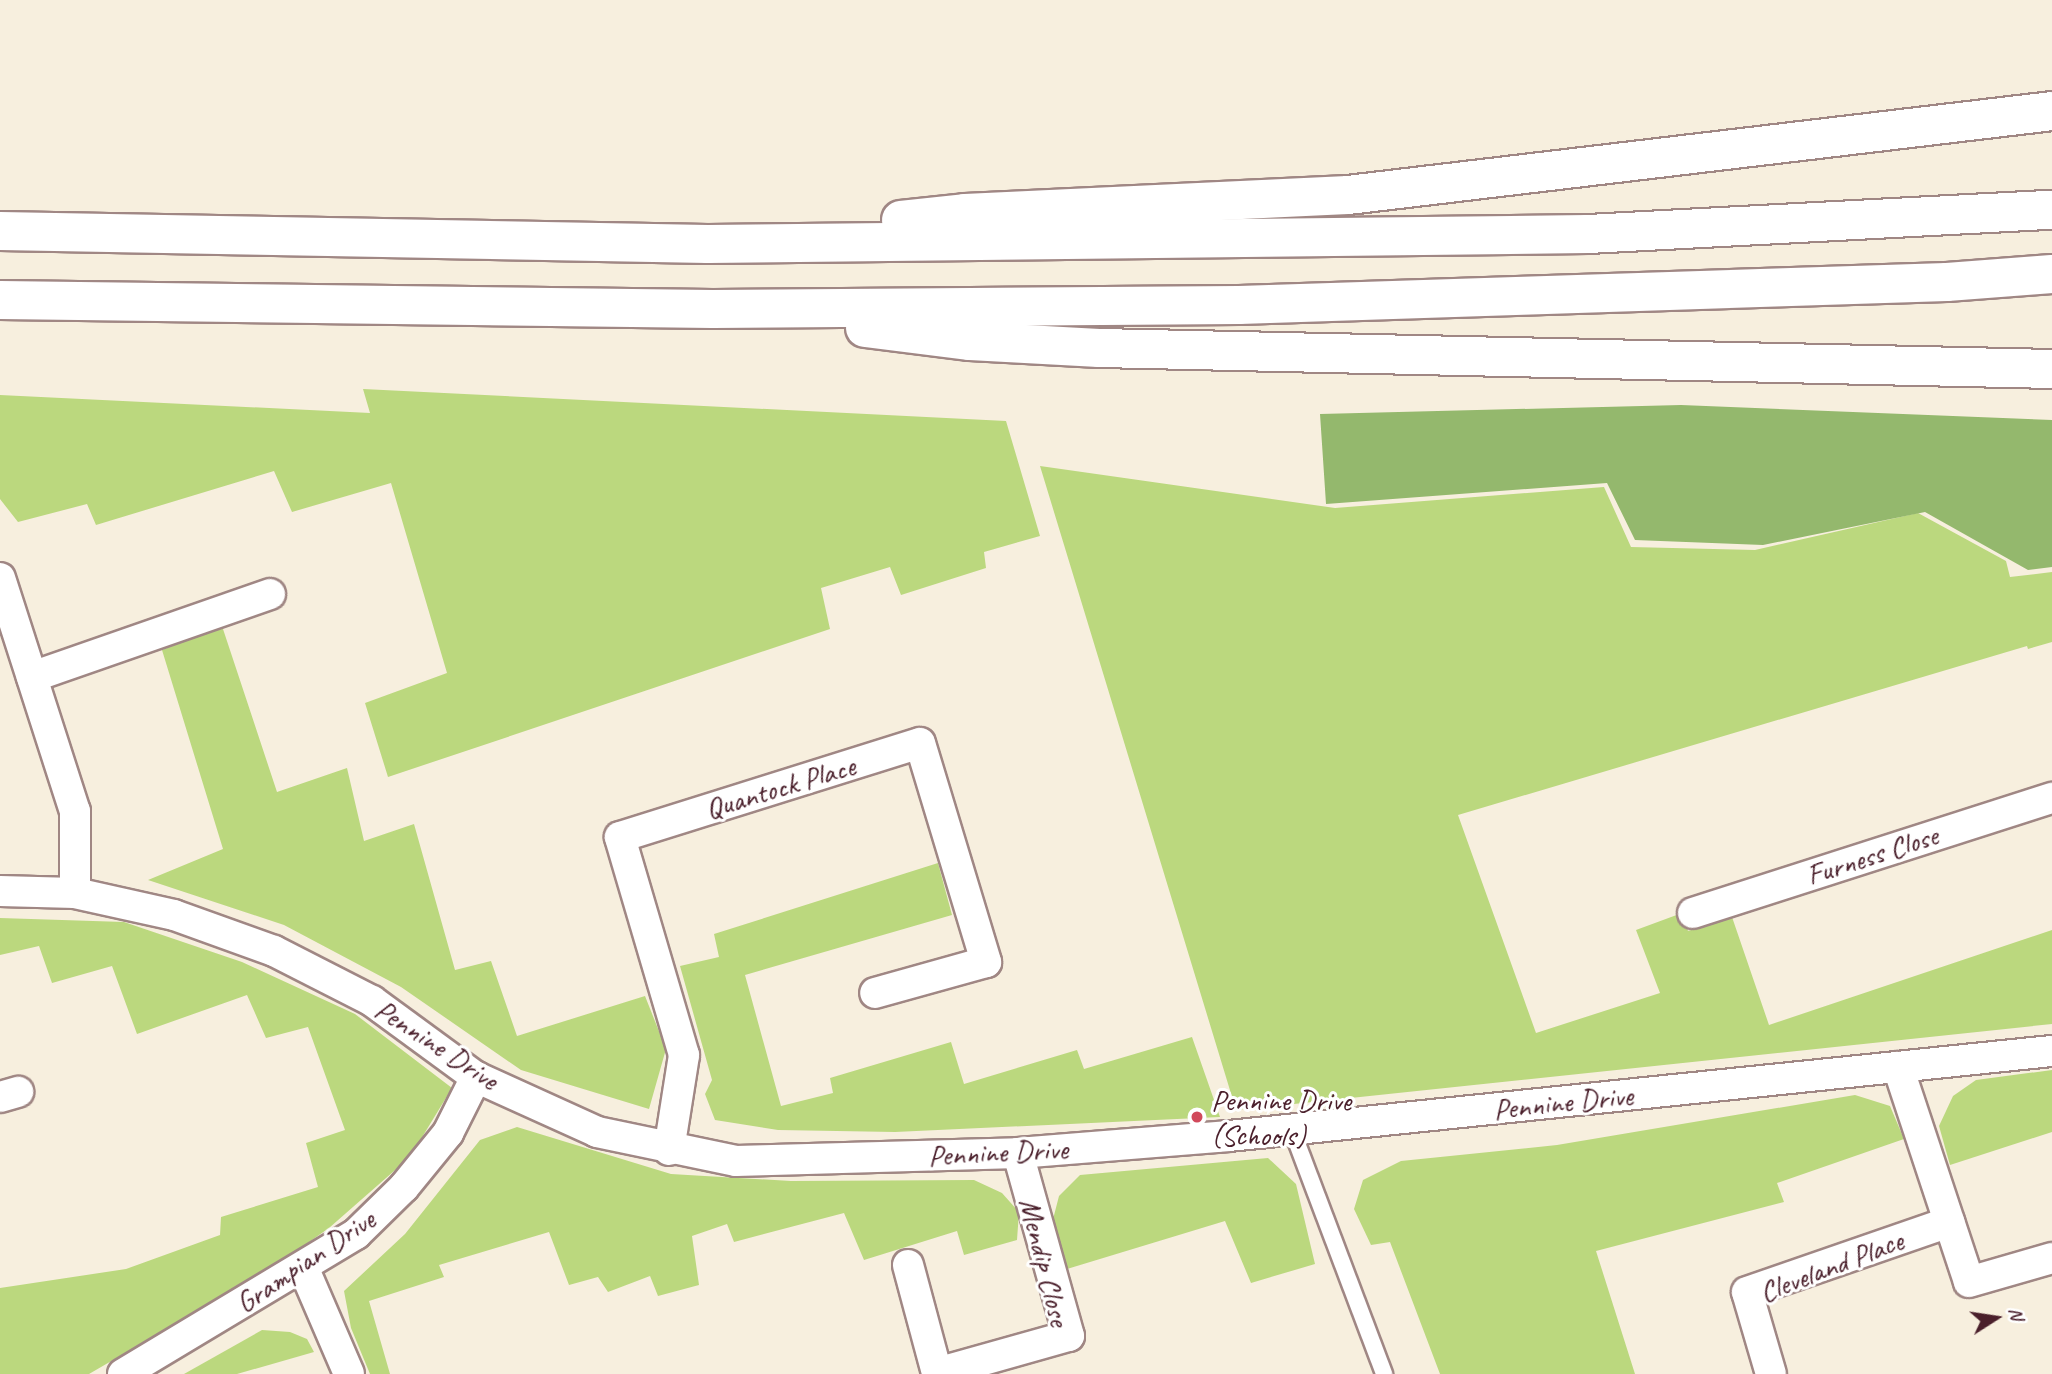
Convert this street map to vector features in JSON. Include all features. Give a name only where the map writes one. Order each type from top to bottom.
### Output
[{"type":"highway","points":[[708,244],[965,213],[1348,195],[2052,111]]},
{"type":"highway","points":[[0,231],[708,244],[1588,234],[2052,210]]},
{"type":"highway","points":[[0,300],[713,309],[1502,299],[2052,274]]},
{"type":"highway","points":[[713,309],[970,341],[1099,348],[2052,369]]},
{"type":"street","points":[[0,578],[75,811],[75,893]]},
{"type":"street","points":[[32,677],[270,594]]},
{"type":"street","name":"Quantock Place","points":[[669,1150],[684,1055],[620,838],[920,743],[986,962],[875,993]]},
{"type":"street","name":"Furness Close","points":[[1693,913],[2052,798]]},
{"type":"street","name":"Pennine Drive","points":[[0,891],[75,893],[174,915],[274,951],[372,1000],[476,1077],[597,1132],[669,1150],[736,1161],[1018,1153],[1292,1130],[2052,1051]]},
{"type":"street","points":[[1898,1067],[1969,1282],[2052,1258]]},
{"type":"street","name":"Grampian Drive","points":[[123,1374],[356,1234],[404,1187],[447,1133],[476,1077]]},
{"type":"street","name":"Mendip Close","points":[[908,1265],[937,1373],[1069,1336],[1018,1153]]},
{"type":"street","name":"Cleveland Place","points":[[1771,1374],[1747,1292],[1949,1222]]},
{"type":"street","points":[[303,1267],[349,1374]]},
{"type":"lane","points":[[1292,1130],[1384,1374]]},
{"type":"green space","points":[[363,389],[1006,421],[1040,536],[984,552],[986,568],[901,595],[890,567],[821,588],[830,629],[388,777],[365,703],[447,673],[391,483],[292,512],[274,471],[96,525],[87,504],[18,522],[0,499],[0,395],[370,413]]},
{"type":"green space","points":[[1681,405],[2052,420],[2052,567],[2028,570],[1925,512],[1763,545],[1635,540],[1607,483],[1326,504],[1320,414]]},
{"type":"green space","points":[[1040,466],[1335,508],[1604,487],[1631,547],[1755,550],[1918,513],[2006,561],[2010,577],[2052,572],[2052,642],[2028,649],[2027,646],[1458,815],[1536,1033],[1660,993],[1636,930],[1682,913],[1688,931],[1732,917],[1769,1025],[2052,930],[2052,1024],[1236,1110]]},
{"type":"green space","points":[[222,626],[277,792],[347,768],[364,841],[414,824],[455,970],[491,961],[517,1036],[645,996],[666,1049],[649,1109],[521,1070],[401,987],[284,925],[148,880],[223,849],[162,650]]},
{"type":"green space","points":[[938,863],[952,915],[745,975],[781,1106],[833,1093],[830,1078],[951,1042],[964,1084],[1077,1050],[1084,1069],[1192,1037],[1220,1117],[895,1132],[778,1130],[715,1120],[705,1094],[712,1080],[680,966],[719,957],[714,934]]},
{"type":"green space","points":[[0,918],[124,922],[242,962],[355,1014],[452,1088],[410,1157],[329,1228],[275,1266],[89,1374],[0,1374],[0,1288],[126,1269],[220,1235],[221,1217],[318,1187],[306,1143],[345,1130],[308,1027],[266,1038],[247,995],[137,1034],[112,966],[52,983],[39,946],[0,955]]},
{"type":"green space","points":[[2052,1070],[2052,1132],[1950,1165],[1939,1126],[1953,1096],[1976,1080]]},
{"type":"green space","points":[[1855,1095],[1890,1106],[1904,1139],[1777,1183],[1784,1202],[1596,1251],[1635,1374],[1440,1374],[1390,1242],[1371,1245],[1354,1209],[1363,1180],[1401,1161],[1557,1145]]},
{"type":"green space","points":[[517,1127],[671,1174],[791,1181],[974,1180],[1002,1193],[1019,1212],[1017,1240],[964,1255],[957,1231],[864,1260],[844,1213],[734,1242],[727,1224],[692,1236],[699,1285],[658,1296],[650,1276],[608,1292],[598,1277],[569,1285],[549,1232],[439,1265],[444,1277],[369,1301],[390,1374],[370,1374],[351,1328],[344,1291],[405,1234],[480,1140]]},
{"type":"green space","points":[[1268,1158],[1296,1184],[1315,1264],[1251,1283],[1225,1221],[1067,1269],[1051,1227],[1059,1196],[1080,1175]]},
{"type":"green space","points":[[262,1330],[290,1332],[307,1339],[314,1352],[237,1374],[184,1374]]},
{"type":"place","name":"Pennine Drive (Schools)","points":[[1197,1117]]}]
